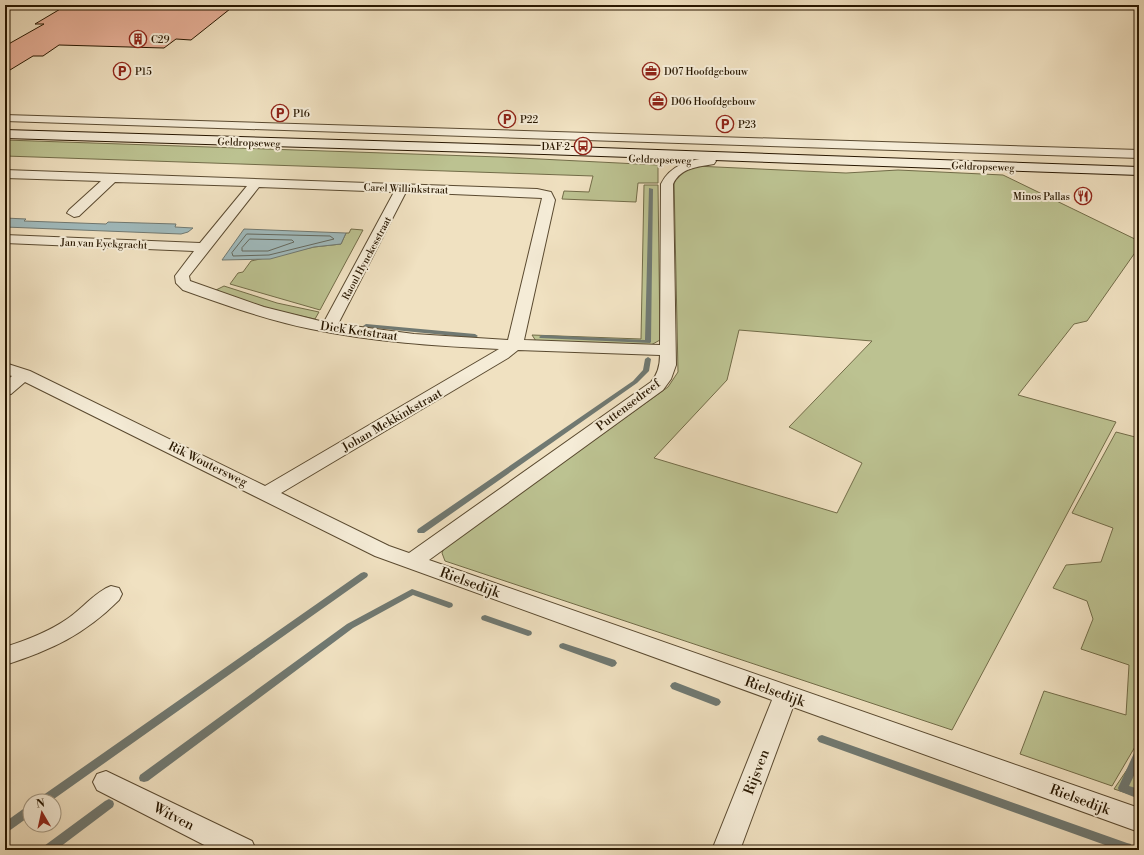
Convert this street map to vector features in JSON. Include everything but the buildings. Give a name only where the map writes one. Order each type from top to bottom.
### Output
[{"type":"main road","name":"Geldropseweg","points":[[5,134],[544,150],[1094,173],[1139,171]]},
{"type":"main road","name":"Geldropseweg","points":[[494,149],[543,154],[710,161],[827,161]]},
{"type":"street","points":[[5,118],[1139,154]]},
{"type":"street","name":"Puttensedreef","points":[[412,561],[657,386],[667,372],[667,184],[672,173],[677,170],[690,165],[710,161]]},
{"type":"street","name":"Carel Willinkstraat","points":[[5,174],[537,193],[547,195],[549,200],[516,344]]},
{"type":"street","points":[[74,213],[112,178]]},
{"type":"street","name":"Dick Ketstraat","points":[[256,183],[182,276],[183,283],[253,308],[329,328],[429,340],[668,350]]},
{"type":"street","name":"Raoul Hynckesstraat","points":[[329,328],[402,188]]},
{"type":"street","name":"Jan van Eyckgracht","points":[[5,239],[204,247]]},
{"type":"street","name":"Johan Mekkinkstraat","points":[[267,493],[502,355],[516,344]]},
{"type":"street","name":"Rik Woutersweg","points":[[5,368],[24,374],[382,551],[412,561]]},
{"type":"street","points":[[5,390],[24,374]]},
{"type":"street","name":"Rielsedijk","points":[[412,561],[1139,820]]},
{"type":"street","points":[[5,656],[35,647],[78,625],[98,608],[111,594]]},
{"type":"street","name":"Rijsven","points":[[726,850],[786,695]]},
{"type":"street","name":"Witven","points":[[106,782],[242,850]]},
{"type":"green space","points":[[5,140],[500,157],[658,165],[658,183],[638,183],[636,202],[562,199],[564,191],[589,192],[593,176],[5,156]]},
{"type":"green space","points":[[695,166],[846,173],[898,170],[1003,175],[1139,241],[1139,247],[1087,321],[1074,324],[1018,395],[1116,422],[952,730],[445,561],[442,553],[444,548],[668,387],[678,372],[674,180],[686,170]],"holes":[[[739,330],[872,341],[789,427],[862,463],[837,513],[654,458],[727,380]]]},
{"type":"green space","points":[[644,185],[658,185],[660,340],[651,345],[536,341],[532,335],[641,339]]},
{"type":"green space","points":[[351,229],[363,230],[320,310],[230,284],[238,273],[243,272],[251,261],[314,247],[341,244],[346,233],[349,233]]},
{"type":"green space","points":[[224,286],[277,303],[319,312],[315,319],[310,318],[274,310],[214,291]]},
{"type":"green space","points":[[1116,432],[1139,438],[1139,740],[1112,786],[1020,754],[1044,691],[1126,715],[1129,665],[1081,649],[1093,619],[1087,601],[1053,588],[1066,565],[1101,562],[1113,528],[1072,513]]},
{"type":"green space","points":[[1139,752],[1139,797],[1114,789]]},
{"type":"water","points":[[5,218],[26,219],[24,221],[106,224],[108,222],[176,224],[175,227],[193,228],[188,232],[181,234],[5,227]]},
{"type":"water","points":[[244,229],[346,233],[341,244],[314,247],[270,259],[222,260]]},
{"type":"waterway","points":[[542,337],[648,342],[651,189]]},
{"type":"waterway","points":[[366,326],[475,336]]},
{"type":"waterway","points":[[421,531],[635,382],[646,371],[648,359]]},
{"type":"waterway","points":[[54,793],[364,575]]},
{"type":"waterway","points":[[144,778],[350,626],[412,592],[449,605]]},
{"type":"waterway","points":[[485,618],[528,633]]},
{"type":"waterway","points":[[563,646],[612,663]]},
{"type":"waterway","points":[[675,686],[716,702]]},
{"type":"waterway","points":[[822,739],[1127,848]]},
{"type":"waterway","points":[[1139,754],[1123,788],[1139,794]]},
{"type":"waterway","points":[[48,850],[109,804]]},
{"type":"waterway","points":[[5,828],[22,816]]},
{"type":"place","name":"C29","points":[[138,39]]},
{"type":"place","name":"P15","points":[[122,71]]},
{"type":"place","name":"D07 Hoofdgebouw","points":[[651,71]]},
{"type":"place","name":"D06 Hoofdgebouw","points":[[658,101]]},
{"type":"place","name":"P16","points":[[280,113]]},
{"type":"place","name":"P22","points":[[507,119]]},
{"type":"place","name":"P23","points":[[725,124]]},
{"type":"place","name":"DAF 2","points":[[583,146]]},
{"type":"place","name":"Minos Pallas","points":[[1083,196]]}]
